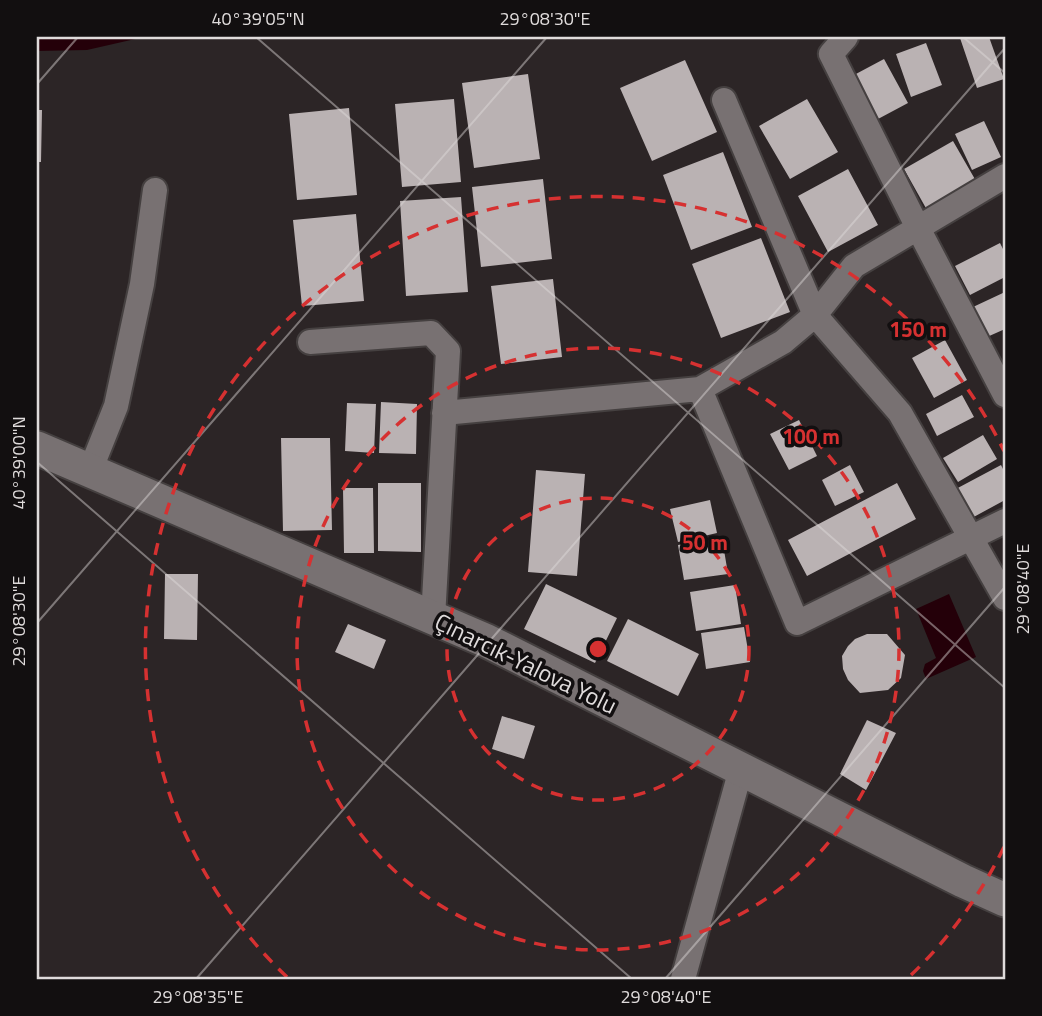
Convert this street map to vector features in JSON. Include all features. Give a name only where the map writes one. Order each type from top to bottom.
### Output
[{"type":"street","points":[[846,37],[831,54],[1005,395]]},
{"type":"street","points":[[724,100],[815,315],[900,413],[1005,598]]},
{"type":"street","points":[[444,413],[700,389],[783,342],[815,315],[854,267],[1005,176]]},
{"type":"street","points":[[90,471],[116,406],[142,284],[155,190]]},
{"type":"street","points":[[310,342],[431,333],[448,351],[433,618]]},
{"type":"street","points":[[700,389],[797,623],[1005,521]]},
{"type":"street","name":"Çınarcık-Yalova Yolu","points":[[37,448],[487,641],[1005,900]]},
{"type":"street","points":[[683,979],[741,769]]},
{"type":"shaded area","points":[[37,37],[144,37],[87,50],[37,51]]},
{"type":"shaded area","points":[[949,594],[976,657],[926,679],[923,671],[925,664],[936,658],[916,609]]},
{"type":"building","points":[[989,37],[1004,79],[977,88],[960,38]]},
{"type":"building","points":[[926,43],[942,85],[911,97],[896,54]]},
{"type":"building","points":[[884,59],[908,103],[878,119],[854,75]]},
{"type":"building","points":[[685,60],[717,132],[652,161],[620,88]]},
{"type":"building","points":[[528,74],[540,159],[474,168],[462,83]]},
{"type":"building","points":[[454,99],[461,182],[402,187],[395,104]]},
{"type":"building","points":[[807,99],[838,152],[790,179],[759,126]]},
{"type":"building","points":[[349,108],[357,195],[297,200],[289,114]]},
{"type":"building","points":[[37,110],[42,110],[41,162],[37,162]]},
{"type":"building","points":[[984,121],[1001,157],[972,170],[955,134]]},
{"type":"building","points":[[953,141],[976,181],[927,210],[904,169]]},
{"type":"building","points":[[723,152],[752,227],[691,250],[663,175]]},
{"type":"building","points":[[848,169],[878,225],[828,252],[798,196]]},
{"type":"building","points":[[543,179],[552,259],[481,267],[472,187]]},
{"type":"building","points":[[461,197],[468,292],[406,296],[400,201]]},
{"type":"building","points":[[356,214],[364,301],[302,306],[293,220]]},
{"type":"building","points":[[761,238],[790,312],[721,338],[692,264]]},
{"type":"building","points":[[1000,243],[1005,253],[1005,277],[970,295],[955,266]]},
{"type":"building","points":[[553,279],[562,357],[501,364],[491,286]]},
{"type":"building","points":[[1005,292],[1005,329],[987,337],[973,307]]},
{"type":"building","points":[[945,340],[967,380],[934,398],[912,358]]},
{"type":"building","points":[[962,395],[974,417],[937,436],[926,414]]},
{"type":"building","points":[[381,402],[417,404],[416,454],[379,453]]},
{"type":"building","points":[[347,403],[376,404],[374,453],[345,451]]},
{"type":"building","points":[[799,420],[817,456],[789,470],[770,434]]},
{"type":"building","points":[[983,435],[997,459],[958,482],[943,458]]},
{"type":"building","points":[[281,438],[330,438],[332,530],[283,531]]},
{"type":"building","points":[[850,465],[864,492],[835,506],[822,480]]},
{"type":"building","points":[[1001,465],[1005,473],[1005,500],[970,519],[954,490]]},
{"type":"building","points":[[536,470],[585,474],[577,576],[528,572]]},
{"type":"building","points":[[378,483],[421,483],[421,552],[378,551]]},
{"type":"building","points":[[897,483],[916,519],[807,576],[788,540]]},
{"type":"building","points":[[343,488],[373,488],[374,553],[344,553]]},
{"type":"building","points":[[710,500],[717,533],[678,542],[670,509]]},
{"type":"building","points":[[722,538],[728,574],[684,580],[678,545]]},
{"type":"building","points":[[165,574],[198,574],[197,640],[164,639]]},
{"type":"building","points":[[546,584],[617,618],[595,663],[524,629]]},
{"type":"building","points":[[735,585],[741,624],[696,631],[690,592]]},
{"type":"building","points":[[628,619],[699,654],[678,696],[607,661]]},
{"type":"building","points":[[348,624],[386,640],[374,669],[335,652]]},
{"type":"building","points":[[744,627],[750,662],[706,669],[701,633]]},
{"type":"building","points":[[867,634],[887,634],[905,655],[901,678],[888,690],[860,693],[848,680],[843,669],[842,656],[848,646],[855,639]]},
{"type":"building","points":[[502,716],[535,726],[524,759],[492,749]]},
{"type":"building","points":[[867,720],[896,733],[866,790],[840,774]]}]
